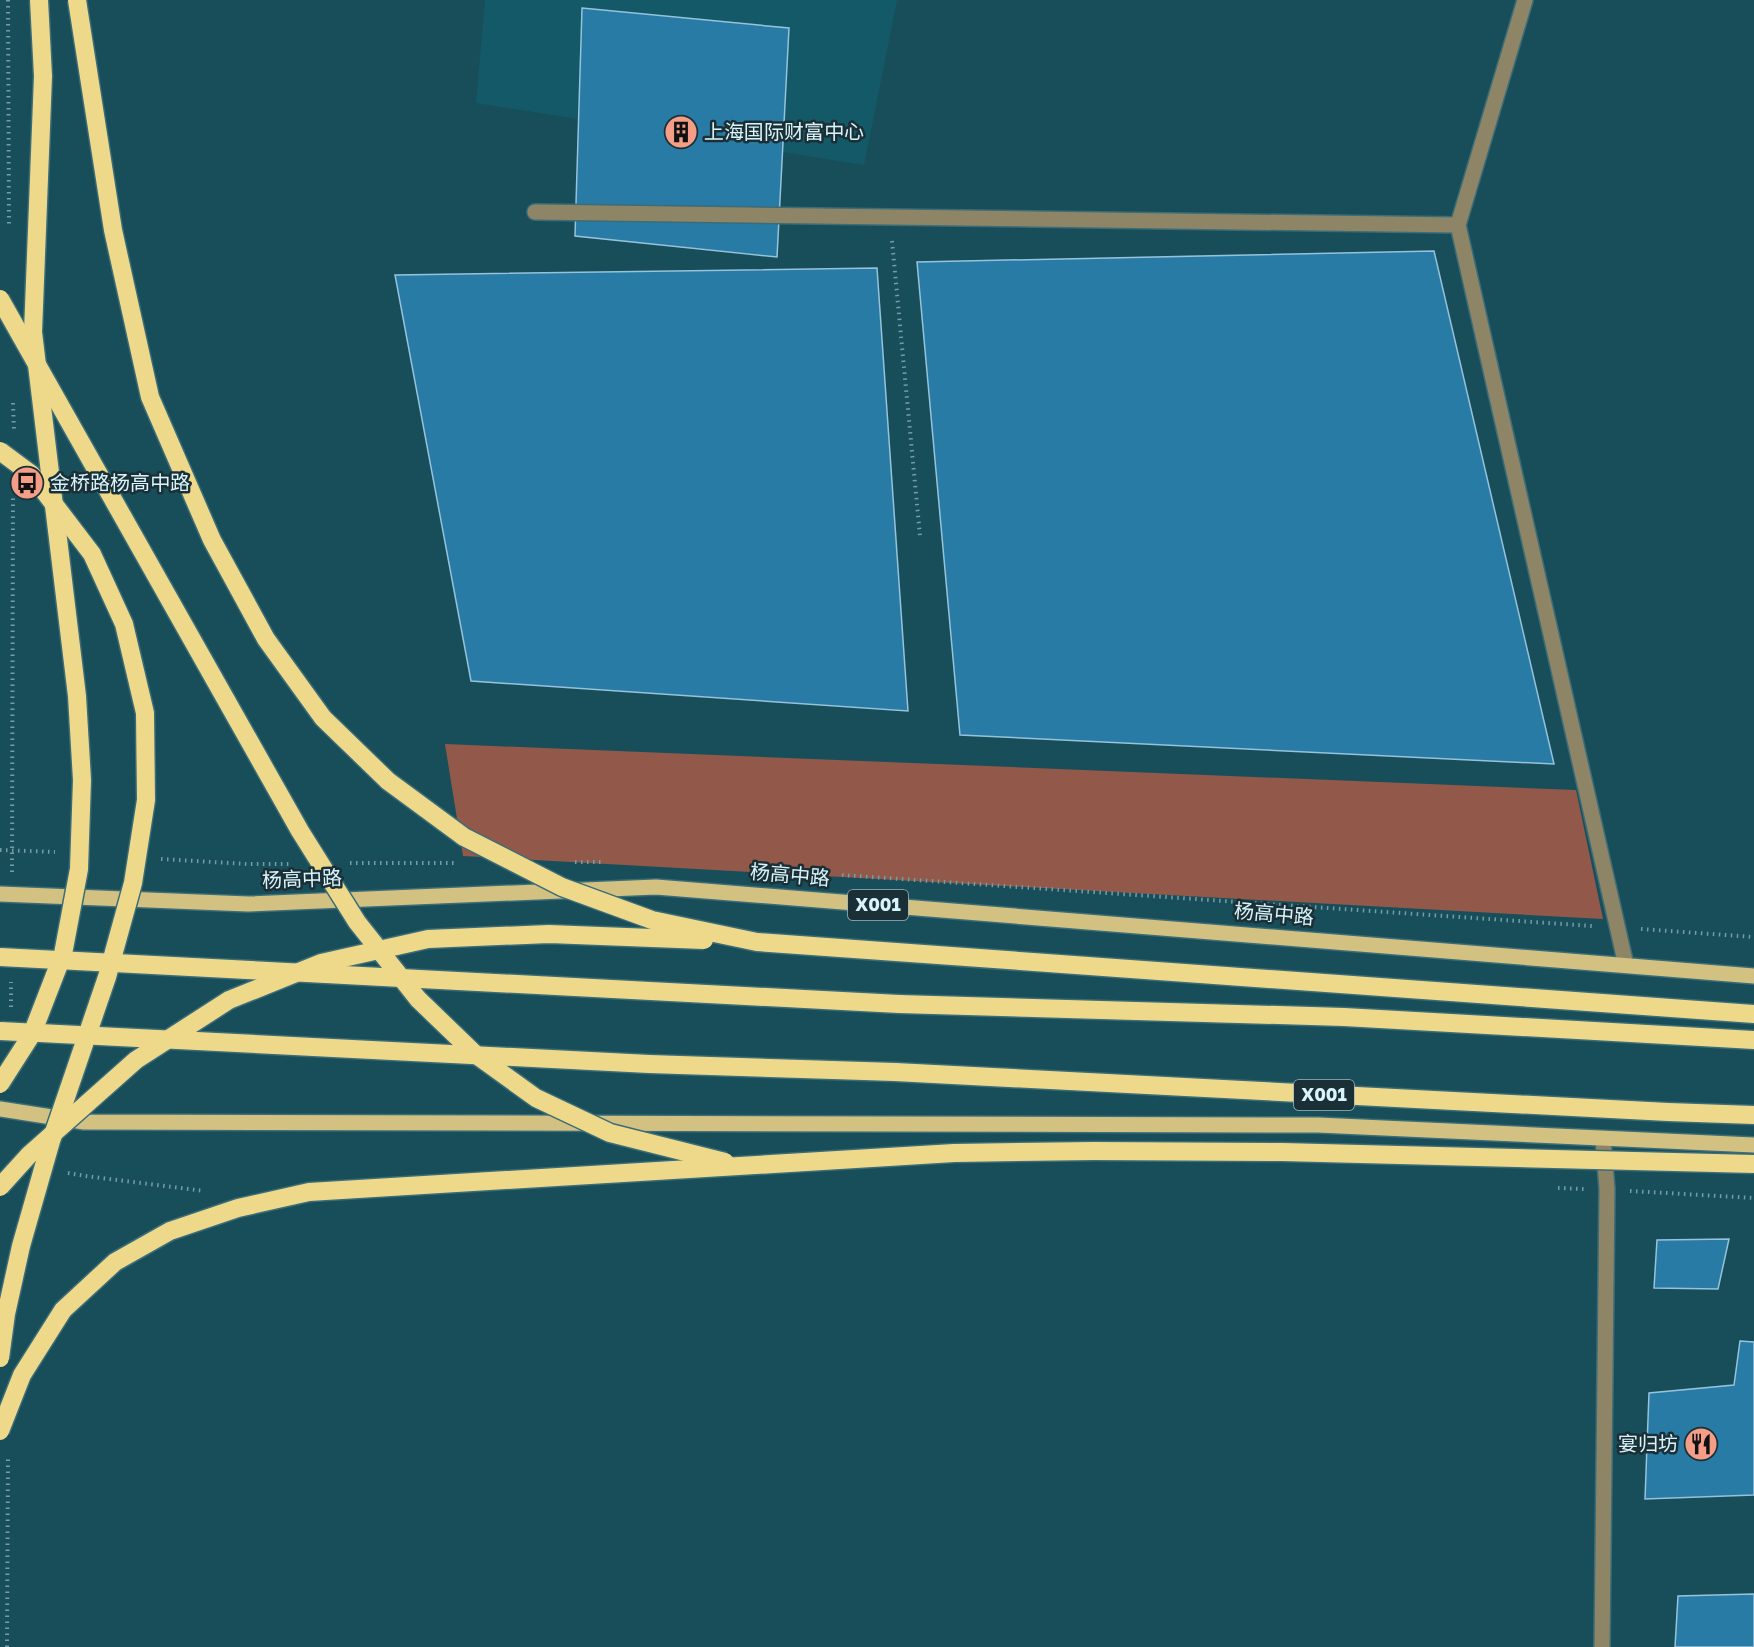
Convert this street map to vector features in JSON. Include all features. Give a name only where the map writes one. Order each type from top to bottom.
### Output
[{"type":"highway","points":[[0,1084],[32,1034],[63,954],[79,870],[82,780],[77,696],[33,332],[43,76],[39,0]]},
{"type":"highway","points":[[77,0],[113,230],[150,397],[212,540],[266,639],[323,718],[388,781],[464,837],[562,887],[652,920],[757,942]]},
{"type":"highway","points":[[0,300],[300,831],[357,922],[418,999],[475,1054],[536,1098],[610,1133],[743,1166]]},
{"type":"highway","points":[[0,451],[31,474],[92,554],[124,624],[145,713],[146,800],[133,883],[107,977],[51,1141],[21,1246],[6,1314],[0,1358]]},
{"type":"highway","points":[[0,1187],[29,1155],[136,1060],[230,1000],[321,963],[428,939],[549,934],[757,942],[1754,1014]]},
{"type":"highway","points":[[0,957],[899,1004],[1344,1017],[1754,1040]]},
{"type":"highway","name":"X001","points":[[0,1031],[649,1064],[895,1072],[1754,1115]]},
{"type":"highway","points":[[4,1439],[22,1375],[63,1310],[115,1262],[170,1231],[238,1208],[309,1192],[954,1154],[1093,1151],[1294,1152],[1754,1164]]},
{"type":"main road","name":"杨高中路","points":[[6,894],[248,904],[656,886],[1754,976]]},
{"type":"main road","name":"X001","points":[[0,1109],[84,1122],[1318,1125],[1754,1145]]},
{"type":"street","points":[[1526,0],[1458,225],[1626,966]]},
{"type":"street","points":[[535,212],[1458,225]]},
{"type":"street","points":[[1602,1647],[1607,1189],[1603,1138]]},
{"type":"path","points":[[8,0],[9,237]]},
{"type":"path","points":[[889,217],[920,536]]},
{"type":"path","points":[[13,398],[14,432]]},
{"type":"path","points":[[6,894],[14,492]]},
{"type":"path","points":[[11,979],[11,1015]]},
{"type":"path","points":[[63,1172],[213,1192]]},
{"type":"path","points":[[1547,1187],[1754,1198]]},
{"type":"path","points":[[4,1439],[7,1647]]},
{"type":"shaded area","name":"上海国际财富中心","points":[[485,0],[897,0],[864,165],[476,103]]},
{"type":"shaded area","points":[[445,744],[1576,790],[1603,919],[463,856]]},
{"type":"building","name":"上海国际财富中心","points":[[582,8],[789,28],[777,257],[575,236]]},
{"type":"building","points":[[1434,251],[1554,764],[960,735],[917,262]]},
{"type":"building","points":[[877,268],[908,711],[471,681],[395,275]]},
{"type":"building","points":[[1729,1239],[1718,1289],[1654,1288],[1657,1240]]},
{"type":"building","name":"宴归坊","points":[[1740,1341],[1754,1342],[1754,1495],[1645,1499],[1649,1393],[1734,1385]]},
{"type":"building","points":[[1754,1594],[1754,1647],[1675,1647],[1678,1596]]},
{"type":"place","name":"上海国际财富中心","points":[[681,132]]},
{"type":"place","name":"金桥路杨高中路","points":[[27,483]]},
{"type":"place","name":"宴归坊","points":[[1701,1444]]}]
